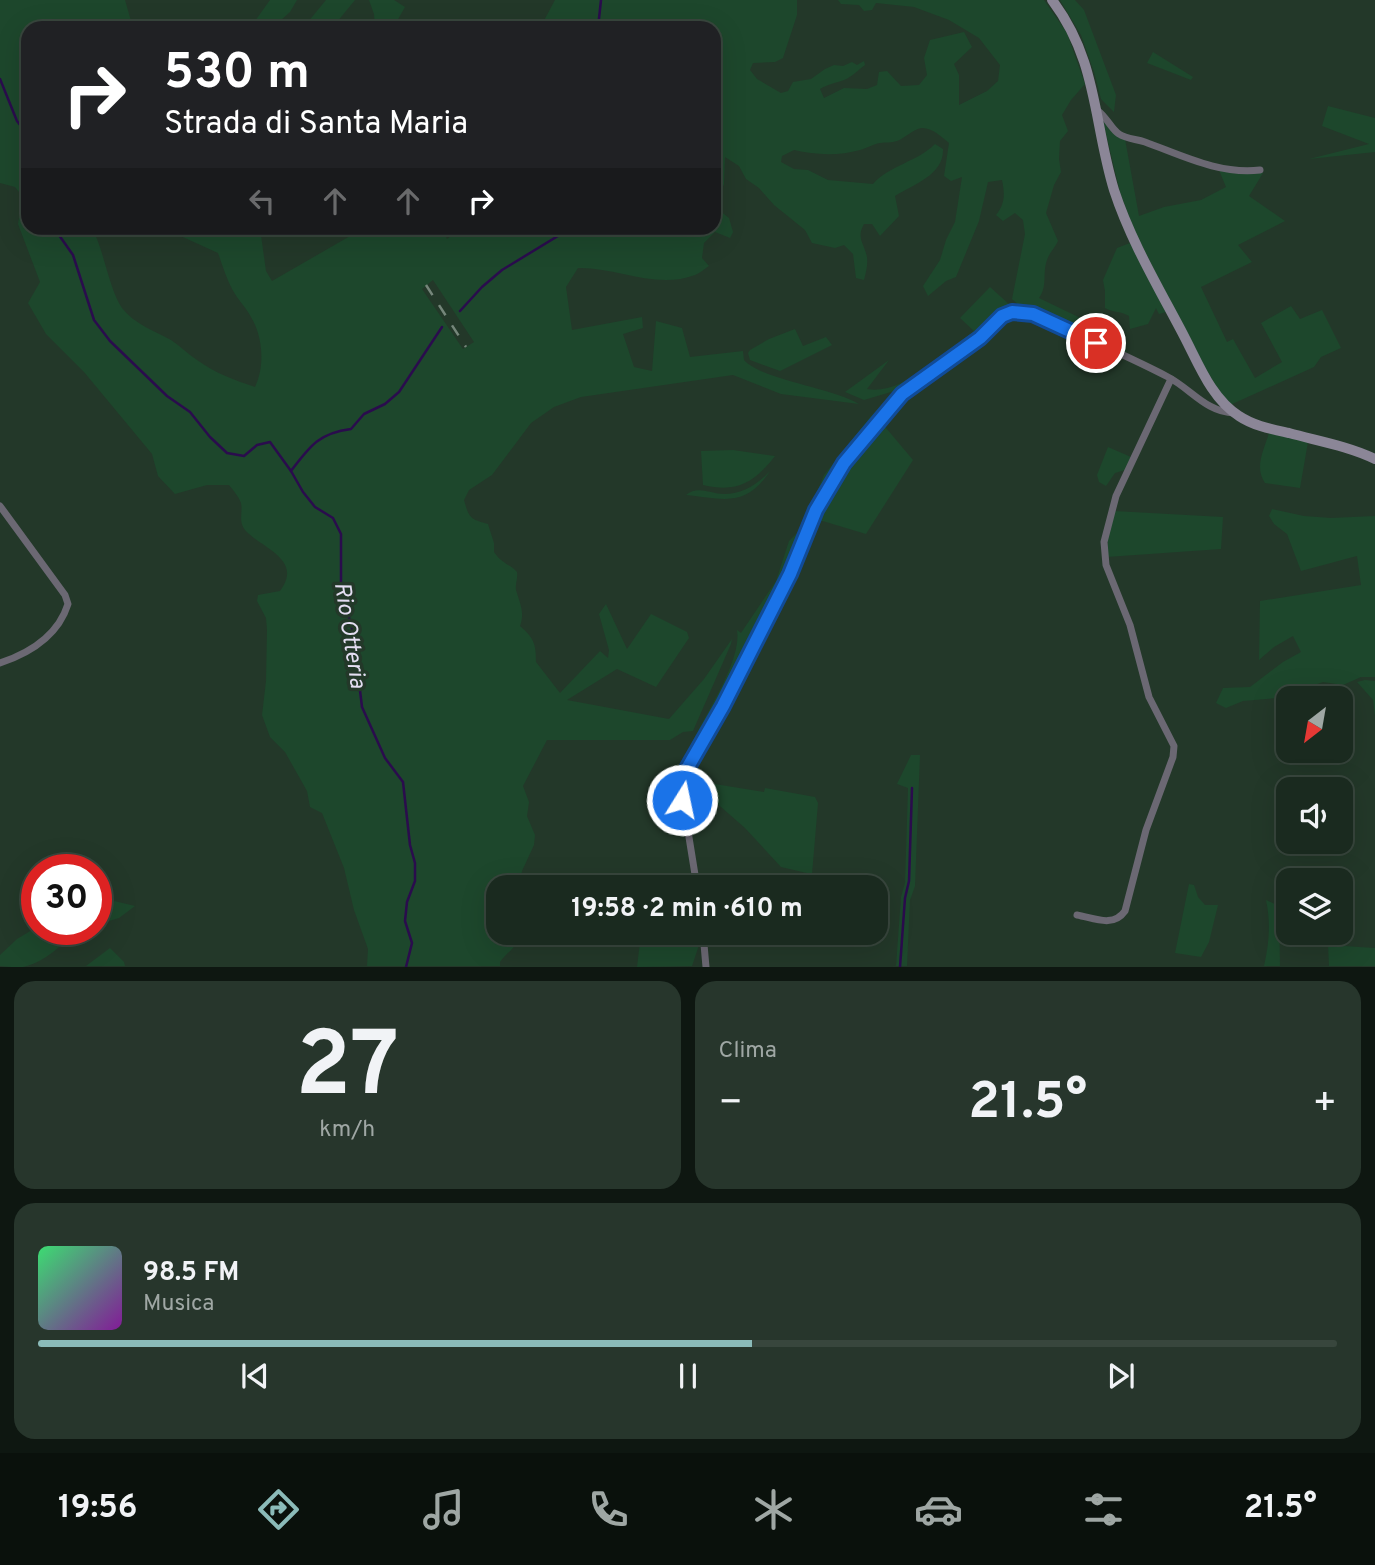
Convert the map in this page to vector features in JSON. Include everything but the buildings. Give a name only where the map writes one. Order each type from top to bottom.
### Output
[{"type":"main road","points":[[1052,0],[1080,46],[1109,169],[1129,231],[1216,394],[1234,413],[1258,425],[1339,446],[1375,459]]},
{"type":"street","points":[[1097,110],[1108,119],[1114,130],[1123,136],[1168,153],[1222,168],[1261,170]]},
{"type":"street","points":[[696,875],[682,794],[688,767],[723,706],[790,574],[820,501],[844,463],[902,394],[980,338],[1002,316],[1018,312],[1033,314],[1171,379],[1213,409],[1234,413]]},
{"type":"street","points":[[1077,915],[1112,921],[1125,911],[1146,830],[1174,754],[1172,740],[1149,696],[1130,625],[1112,584],[1104,553],[1104,537],[1116,496],[1171,379]]},
{"type":"street","points":[[0,506],[65,595],[68,604],[59,624],[36,647],[24,655],[0,663]]},
{"type":"street","points":[[704,945],[706,967]]},
{"type":"green space","points":[[0,0],[125,0],[131,21],[21,21],[21,194],[15,187],[0,183]]},
{"type":"green space","points":[[270,0],[297,0],[290,12],[280,21],[255,21]]},
{"type":"green space","points":[[326,0],[355,0],[338,21],[309,21]]},
{"type":"green space","points":[[369,0],[394,0],[405,7],[397,21],[374,21]]},
{"type":"green space","points":[[555,0],[797,0],[797,15],[783,58],[775,62],[753,63],[750,70],[757,79],[781,93],[788,91],[793,82],[811,79],[834,65],[843,66],[852,62],[857,65],[864,61],[865,65],[850,77],[820,89],[824,98],[844,88],[867,89],[877,85],[879,72],[887,71],[901,86],[919,85],[927,75],[924,58],[930,40],[964,32],[972,47],[954,64],[959,75],[959,105],[987,91],[998,81],[1000,65],[979,38],[949,20],[914,7],[876,3],[872,10],[864,11],[859,5],[841,4],[838,0],[1044,0],[1067,33],[1085,84],[1062,115],[1068,131],[1060,141],[1061,172],[1054,185],[1046,213],[1058,241],[1047,260],[1039,298],[1124,339],[1127,353],[1043,315],[1023,309],[1012,299],[1025,234],[1023,220],[1015,213],[1003,221],[996,215],[1004,199],[1002,180],[988,182],[979,221],[956,277],[946,281],[928,296],[923,286],[940,260],[955,222],[962,177],[951,181],[944,176],[949,143],[936,132],[921,128],[897,141],[852,152],[827,154],[794,150],[782,156],[781,162],[794,169],[808,170],[828,180],[873,184],[887,172],[935,144],[943,149],[939,166],[933,172],[895,196],[899,216],[880,236],[872,224],[864,224],[861,237],[867,268],[864,280],[856,278],[853,254],[844,245],[835,248],[812,243],[805,230],[746,179],[739,166],[725,157],[724,184],[721,192],[721,21],[544,21]]},
{"type":"green space","points":[[1060,0],[1075,0],[1084,10],[1116,95],[1114,112],[1101,99],[1081,35]]},
{"type":"green space","points":[[1153,52],[1193,77],[1191,80],[1147,63]]},
{"type":"green space","points":[[1328,106],[1375,118],[1375,152],[1309,159],[1369,144],[1322,126]]},
{"type":"green space","points":[[1102,117],[1125,139],[1139,216],[1164,207],[1201,200],[1226,187],[1219,170],[1263,173],[1249,196],[1285,221],[1238,245],[1252,262],[1201,287],[1227,342],[1233,339],[1255,378],[1282,362],[1261,323],[1291,306],[1300,319],[1322,310],[1341,348],[1321,357],[1314,367],[1230,405],[1195,350],[1134,230],[1120,192]]},
{"type":"green space","points":[[21,208],[21,232],[18,224]]},
{"type":"green space","points":[[721,212],[729,218],[733,232],[730,238],[721,234]]},
{"type":"green space","points":[[22,235],[95,235],[117,300],[127,314],[171,340],[211,369],[255,387],[261,352],[255,325],[235,294],[218,253],[178,235],[261,235],[266,271],[272,281],[352,235],[446,235],[447,239],[452,235],[712,235],[704,243],[702,258],[709,266],[695,275],[680,279],[651,279],[578,268],[566,287],[572,330],[642,317],[643,328],[623,334],[634,367],[652,371],[656,321],[682,328],[690,357],[743,351],[744,360],[765,373],[859,404],[781,394],[733,375],[581,397],[554,407],[531,423],[492,475],[469,490],[464,500],[469,514],[488,524],[494,552],[517,572],[516,590],[522,612],[520,626],[533,642],[536,662],[560,693],[600,651],[608,658],[609,650],[599,614],[606,604],[627,649],[651,614],[687,632],[689,638],[656,687],[617,669],[567,700],[669,719],[704,679],[732,639],[731,644],[693,731],[683,732],[670,740],[547,740],[523,786],[529,802],[527,816],[535,835],[534,845],[522,875],[486,875],[486,945],[515,945],[500,962],[500,966],[367,966],[368,949],[354,910],[344,868],[322,813],[310,807],[307,791],[285,752],[270,737],[262,715],[267,630],[266,618],[257,601],[258,595],[280,591],[286,580],[284,562],[245,530],[241,520],[241,503],[229,485],[207,485],[175,494],[158,476],[152,454],[84,372],[46,334],[28,303],[40,282]],"holes":[[[433,280],[474,342],[463,349],[422,289]]]},
{"type":"green space","points":[[1130,243],[1166,312],[1159,314],[1156,308],[1148,324],[1130,329],[1129,316],[1105,308],[1103,280],[1117,248]]},
{"type":"green space","points":[[990,287],[1011,306],[979,334],[901,389],[864,400],[845,392],[889,360],[867,389],[895,386],[938,360],[974,331],[960,318]]},
{"type":"green space","points":[[795,329],[803,346],[826,337],[832,345],[780,371],[750,360],[750,350]]},
{"type":"green space","points":[[893,398],[853,444],[824,487],[788,570],[683,777],[683,765],[689,749],[730,667],[736,647],[737,630],[741,633],[776,581],[789,541],[802,528],[824,475],[871,416],[886,401]]},
{"type":"green space","points":[[881,422],[913,460],[866,534],[816,519],[846,466]]},
{"type":"green space","points":[[1269,433],[1308,442],[1300,488],[1265,483],[1260,465]]},
{"type":"green space","points":[[1108,447],[1131,457],[1125,470],[1115,473],[1106,486],[1099,482],[1097,475]]},
{"type":"green space","points":[[733,450],[775,456],[760,473],[744,484],[726,488],[703,485],[701,451]]},
{"type":"green space","points":[[770,471],[761,483],[743,496],[723,499],[686,495],[700,490],[724,494],[738,492],[755,484]]},
{"type":"green space","points":[[1272,509],[1331,518],[1375,516],[1375,677],[1361,677],[1343,685],[1323,682],[1312,686],[1276,686],[1276,698],[1243,701],[1226,708],[1216,703],[1223,688],[1250,687],[1301,652],[1293,636],[1259,660],[1260,601],[1361,585],[1357,556],[1301,571],[1287,534],[1274,524],[1269,516]]},
{"type":"green space","points":[[1114,511],[1223,517],[1221,549],[1107,557]]},
{"type":"green space","points":[[1375,681],[1375,716],[1373,700],[1357,682]]},
{"type":"green space","points":[[911,755],[920,755],[915,886],[910,900],[907,966],[896,966],[901,897],[905,883],[908,788],[897,784]]},
{"type":"green space","points":[[690,780],[764,792],[765,788],[815,797],[818,803],[812,874],[818,875],[811,875],[781,867],[745,828]]},
{"type":"green space","points":[[1189,884],[1194,885],[1198,897],[1205,905],[1218,905],[1209,942],[1201,957],[1175,953]]},
{"type":"green space","points":[[112,900],[135,906],[112,920]]},
{"type":"green space","points":[[1266,900],[1276,905],[1276,945],[1280,945],[1280,966],[1264,966],[1269,933]]},
{"type":"green space","points":[[21,937],[21,945],[61,945],[31,965],[0,966],[0,955]]},
{"type":"green space","points":[[640,945],[699,945],[692,966],[637,967]]},
{"type":"green space","points":[[1328,945],[1375,948],[1375,966],[1329,966]]},
{"type":"green space","points":[[110,948],[125,966],[86,966]]},
{"type":"waterway","points":[[599,21],[601,0]]},
{"type":"waterway","name":"Rio Otteria","points":[[0,79],[21,126]]},
{"type":"waterway","name":"Rio Otteria","points":[[59,235],[73,255],[94,320],[110,341],[167,396],[190,412],[227,453],[244,456],[257,445],[270,442],[303,492],[315,507],[333,518],[341,534],[341,589],[353,632],[362,707],[385,758],[403,782],[410,845],[415,863],[415,881],[407,902],[405,921],[412,943],[406,967]]},
{"type":"waterway","points":[[460,311],[502,270],[560,235]]},
{"type":"waterway","points":[[291,471],[316,442],[331,434],[351,429],[364,414],[385,404],[399,392],[442,327]]},
{"type":"waterway","points":[[900,967],[905,898],[909,881],[912,788]]},
{"type":"railway","points":[[426,285],[466,347]]},
{"type":"route","points":[[682,800],[682,786],[688,767],[723,706],[790,574],[816,510],[844,463],[902,394],[980,338],[1002,316],[1012,312],[1033,314],[1096,343]]}]
